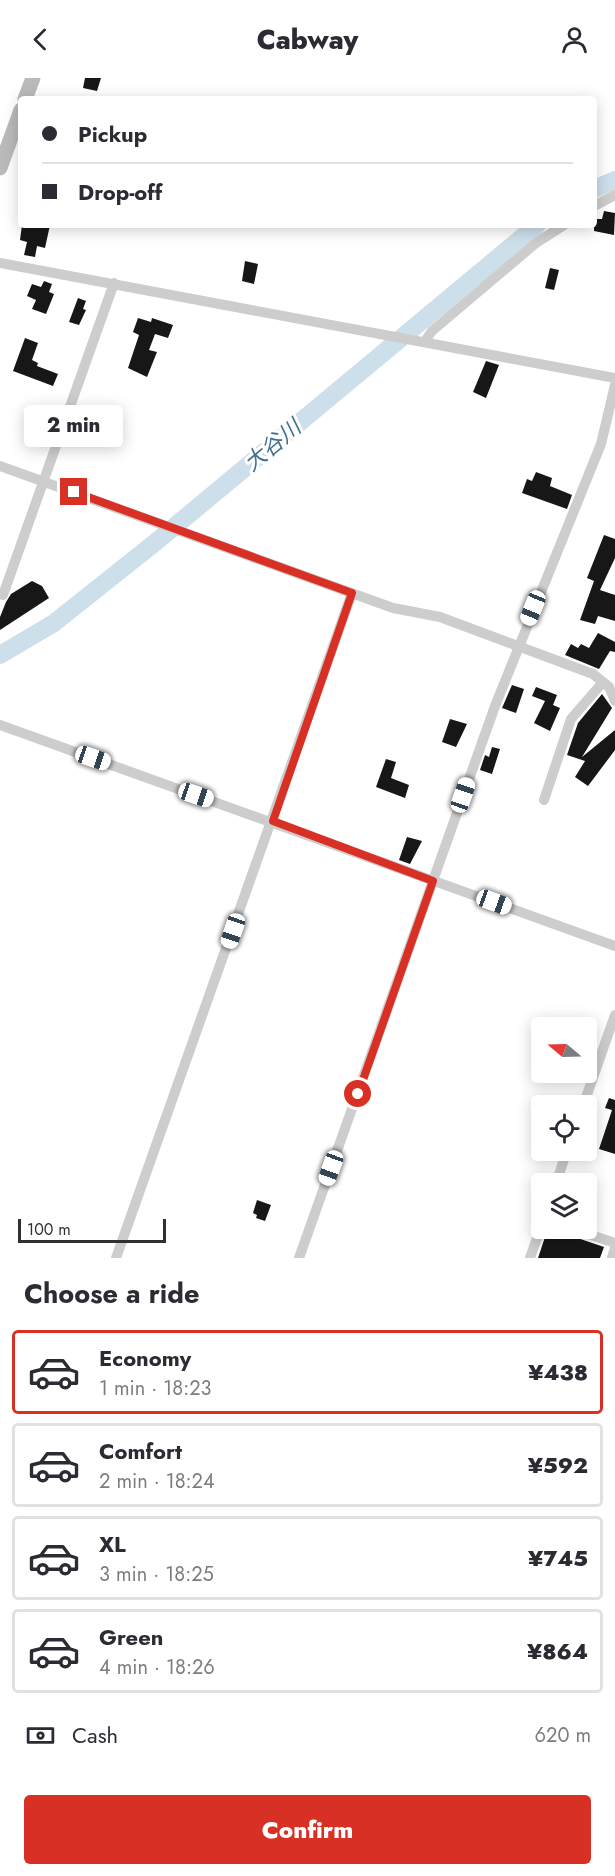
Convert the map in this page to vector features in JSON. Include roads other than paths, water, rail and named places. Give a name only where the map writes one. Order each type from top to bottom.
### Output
[{"type":"main road","points":[[26,96],[33,78]]},
{"type":"main road","points":[[0,168],[18,118]]},
{"type":"street","points":[[597,204],[615,195]]},
{"type":"street","points":[[421,341],[536,243],[559,228]]},
{"type":"street","points":[[0,262],[615,378]]},
{"type":"street","points":[[3,595],[114,283]]},
{"type":"street","points":[[299,1258],[518,645],[601,444],[615,385]]},
{"type":"street","points":[[0,466],[393,608],[440,617],[518,645],[593,674],[609,683],[615,701]]},
{"type":"street","points":[[116,1258],[273,821],[352,593]]},
{"type":"street","points":[[544,800],[571,719],[609,683]]},
{"type":"street","points":[[0,725],[273,821],[615,946]]},
{"type":"street","points":[[587,1095],[615,1015]]},
{"type":"street","points":[[597,1237],[615,1243]]},
{"type":"street","points":[[530,1258],[537,1239]]},
{"type":"street","points":[[612,1258],[615,1248]]},
{"type":"waterway","name":"大谷川","points":[[597,188],[615,180]]},
{"type":"waterway","name":"大谷川","points":[[0,655],[54,623],[157,541],[533,228]]}]
